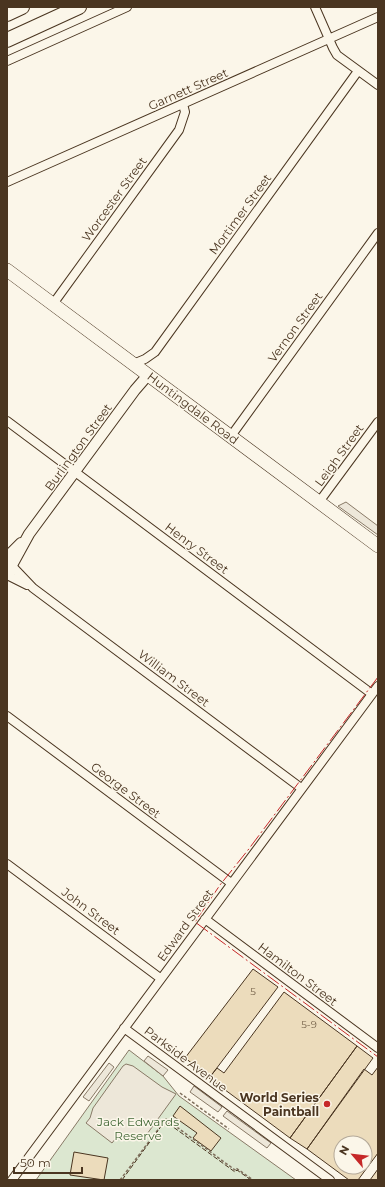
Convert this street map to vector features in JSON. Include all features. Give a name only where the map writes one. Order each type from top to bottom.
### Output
[{"type":"highway","points":[[7,14],[22,7]]},
{"type":"highway","points":[[7,40],[79,7]]},
{"type":"main road","name":"Huntingdale Road","points":[[7,270],[378,546]]},
{"type":"street","points":[[7,61],[127,7]]},
{"type":"street","points":[[316,7],[337,55],[378,85]]},
{"type":"street","name":"Garnett Street","points":[[7,182],[378,17]]},
{"type":"street","name":"Mortimer Street","points":[[133,364],[145,359],[155,352],[358,71]]},
{"type":"street","name":"Worcester Street","points":[[53,304],[179,130],[185,112],[183,104]]},
{"type":"street","name":"Vernon Street","points":[[231,436],[378,233]]},
{"type":"street","name":"Burlington Street","points":[[9,566],[29,534],[135,390],[148,375]]},
{"type":"street","name":"Henry Street","points":[[7,421],[372,694]]},
{"type":"street","name":"Leigh Street","points":[[319,502],[378,422]]},
{"type":"street","name":"William Street","points":[[9,566],[33,588],[302,788]]},
{"type":"street","name":"Edward Street","points":[[12,1180],[160,978],[378,686]]},
{"type":"street","name":"George Street","points":[[7,716],[231,883]]},
{"type":"street","name":"John Street","points":[[7,865],[160,978]]},
{"type":"street","name":"Hamilton Street","points":[[204,919],[378,1048]]},
{"type":"street","name":"Parkside Avenue","points":[[124,1028],[330,1180]]},
{"type":"path","points":[[180,1093],[229,1129]]},
{"type":"path","points":[[120,1180],[166,1119],[235,1170],[236,1168],[253,1180]]},
{"type":"green space","name":"Jack Edwards Reserve","points":[[129,1050],[163,1076],[179,1096],[296,1180],[36,1180]]},
{"type":"shaded area","points":[[346,502],[378,526],[378,535],[338,506]]},
{"type":"shaded area","points":[[148,1056],[168,1070],[163,1076],[144,1061]]},
{"type":"shaded area","points":[[109,1063],[114,1067],[89,1101],[83,1097]]},
{"type":"shaded area","points":[[126,1064],[133,1066],[162,1087],[176,1094],[142,1141],[137,1137],[132,1136],[116,1138],[112,1143],[86,1123],[90,1118],[93,1108],[123,1066]]},
{"type":"shaded area","points":[[194,1086],[222,1107],[218,1112],[190,1092]]},
{"type":"shaded area","points":[[227,1111],[271,1143],[267,1148],[223,1116]]},
{"type":"building","points":[[253,969],[278,987],[210,1077],[185,1058]]},
{"type":"building","points":[[284,992],[357,1046],[290,1138],[209,1078],[217,1068],[224,1073]]},
{"type":"building","name":"World Series Paintball","points":[[357,1046],[373,1058],[307,1149],[290,1138]]},
{"type":"building","points":[[378,1067],[378,1153],[373,1160],[373,1135],[333,1135],[333,1168],[307,1149],[364,1069],[372,1075]]},
{"type":"building","points":[[180,1106],[221,1138],[211,1151],[193,1138],[197,1133],[173,1116]]},
{"type":"building","points":[[74,1152],[108,1158],[104,1180],[70,1175]]},
{"type":"building","points":[[378,1169],[378,1180],[370,1180]]},
{"type":"building","points":[[342,1175],[362,1175],[358,1180],[349,1180]]},
{"type":"fence","points":[[122,1180],[165,1121],[235,1172],[237,1170],[251,1180]]},
{"type":"power","points":[[378,677],[220,885],[195,922],[378,1057]]},
{"type":"place","name":"World Series Paintball","points":[[327,1104]]}]
